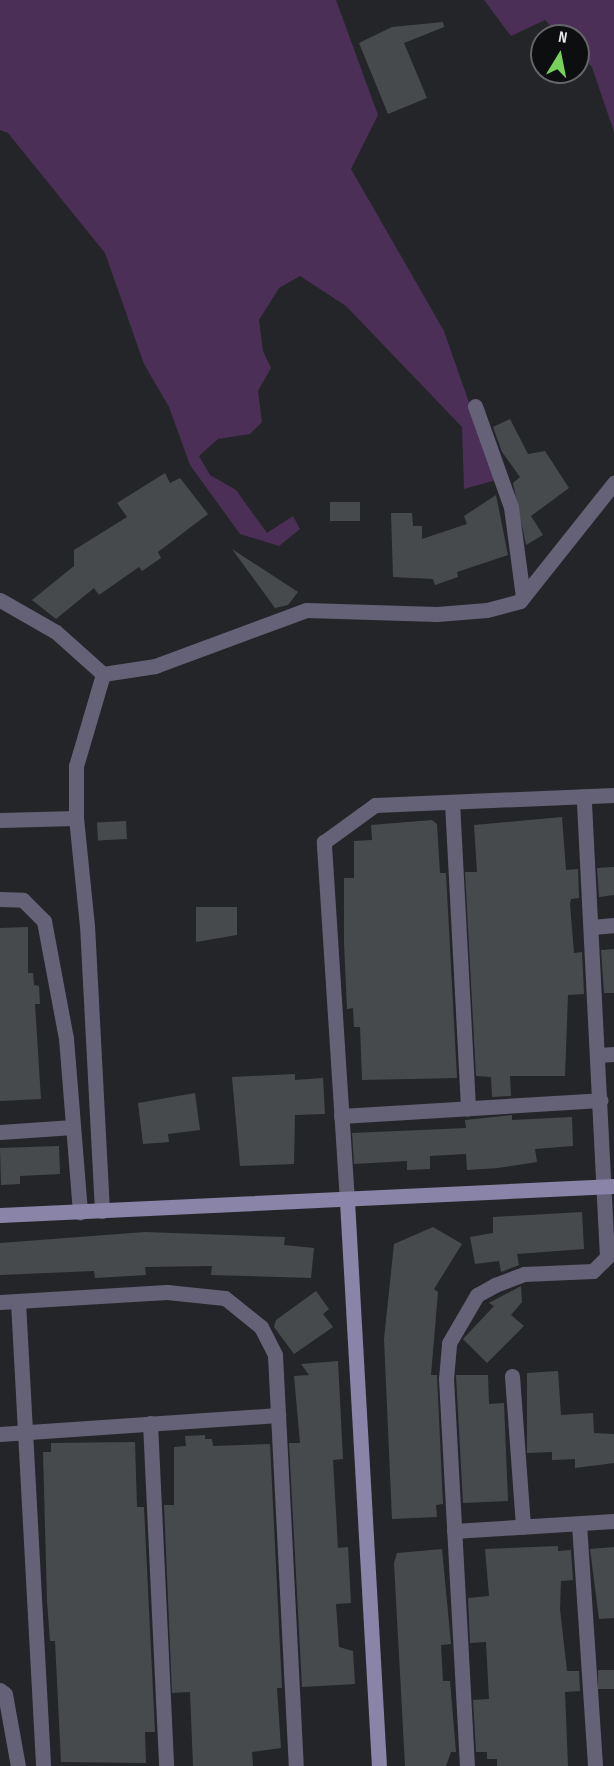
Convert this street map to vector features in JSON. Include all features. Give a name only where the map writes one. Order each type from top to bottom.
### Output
[{"type":"street","points":[[475,406],[512,507],[523,597]]},
{"type":"street","points":[[103,674],[156,666],[306,610],[437,614],[487,610],[523,597],[614,483]]},
{"type":"street","points":[[0,600],[56,632],[103,674]]},
{"type":"street","points":[[102,1211],[87,926],[75,818],[76,766],[103,674]]},
{"type":"street","points":[[379,1766],[324,842],[375,805],[614,795]]},
{"type":"street","points":[[467,1766],[446,1379],[453,1334],[477,1295],[495,1285],[524,1274],[592,1271],[607,1257],[610,1187],[601,1100],[606,1054],[592,927],[584,797]]},
{"type":"street","points":[[452,802],[468,1109]]},
{"type":"street","points":[[0,820],[75,818]]},
{"type":"street","points":[[0,899],[23,900],[44,921],[66,1038],[80,1212]]},
{"type":"street","points":[[592,927],[614,925]]},
{"type":"street","points":[[341,1116],[601,1100]]},
{"type":"street","points":[[0,1131],[73,1127]]},
{"type":"street","points":[[0,1215],[347,1202],[610,1187]]},
{"type":"street","points":[[0,1302],[167,1292],[225,1298],[261,1327],[275,1355],[296,1766]]},
{"type":"street","points":[[18,1302],[43,1766]]},
{"type":"street","points":[[512,1377],[523,1527]]},
{"type":"street","points":[[0,1434],[278,1414]]},
{"type":"street","points":[[150,1423],[166,1766]]},
{"type":"street","points":[[454,1531],[614,1521]]},
{"type":"street","points":[[579,1524],[595,1766]]},
{"type":"street","points":[[0,1690],[5,1694],[4,1714],[18,1766]]},
{"type":"shaded area","points":[[0,0],[336,0],[378,115],[351,169],[444,331],[496,480],[464,489],[462,427],[346,306],[300,276],[279,288],[259,320],[263,351],[271,368],[258,391],[262,422],[250,434],[218,439],[199,456],[210,475],[236,490],[267,533],[293,516],[300,529],[279,546],[240,534],[190,465],[169,407],[144,364],[105,253],[8,133],[0,130]]},
{"type":"shaded area","points":[[484,0],[614,0],[614,132],[590,65],[590,24],[549,24],[545,20],[530,24],[530,27],[511,36]]},
{"type":"building","points":[[443,22],[444,27],[404,43],[427,98],[388,114],[359,43],[392,27]]},
{"type":"building","points":[[510,419],[528,454],[545,451],[569,488],[531,516],[543,535],[526,545],[513,483],[520,477],[502,452],[493,427]]},
{"type":"building","points":[[165,473],[170,483],[180,478],[208,514],[158,552],[161,558],[142,571],[139,567],[99,595],[94,588],[56,619],[32,600],[74,566],[74,550],[127,517],[117,503]]},
{"type":"building","points":[[496,495],[508,555],[457,572],[458,577],[435,585],[433,579],[393,577],[391,513],[412,513],[413,526],[422,526],[422,539],[467,524],[464,516]]},
{"type":"building","points":[[330,502],[360,502],[360,521],[330,521]]},
{"type":"building","points":[[232,549],[298,592],[288,605],[275,608]]},
{"type":"building","points":[[562,817],[566,870],[578,869],[579,898],[571,899],[570,904],[574,953],[582,952],[584,994],[568,995],[565,1076],[510,1076],[511,1096],[492,1097],[491,1077],[476,1076],[465,872],[477,872],[474,825]]},
{"type":"building","points":[[432,820],[437,824],[440,873],[446,873],[457,1078],[362,1080],[360,1027],[354,1027],[353,1008],[347,1009],[344,878],[354,878],[354,841],[372,840],[371,825]]},
{"type":"building","points":[[126,821],[127,839],[98,840],[97,823]]},
{"type":"building","points":[[614,867],[614,895],[599,897],[597,868]]},
{"type":"building","points":[[196,907],[237,907],[237,935],[196,942]]},
{"type":"building","points":[[28,927],[28,973],[33,973],[34,985],[39,986],[40,1004],[35,1004],[41,1099],[0,1101],[0,928]]},
{"type":"building","points":[[614,949],[614,993],[604,993],[601,950]]},
{"type":"building","points":[[295,1074],[295,1080],[323,1078],[325,1114],[295,1115],[294,1164],[240,1166],[232,1077]]},
{"type":"building","points":[[195,1093],[200,1130],[168,1134],[169,1142],[143,1144],[138,1103]]},
{"type":"building","points":[[512,1115],[512,1120],[572,1117],[573,1146],[535,1149],[537,1162],[498,1168],[467,1170],[466,1154],[430,1156],[430,1169],[407,1170],[407,1161],[354,1164],[352,1133],[466,1128],[465,1120]]},
{"type":"building","points":[[59,1146],[60,1174],[20,1176],[20,1184],[1,1185],[0,1148]]},
{"type":"building","points":[[582,1212],[584,1249],[517,1254],[519,1265],[501,1272],[499,1261],[475,1264],[470,1237],[493,1233],[493,1217]]},
{"type":"building","points":[[433,1227],[462,1244],[434,1289],[438,1292],[431,1375],[437,1375],[443,1504],[436,1505],[437,1517],[392,1519],[384,1339],[394,1244]]},
{"type":"building","points":[[145,1232],[285,1237],[284,1245],[314,1248],[311,1278],[211,1275],[212,1266],[145,1267],[146,1275],[95,1278],[94,1271],[0,1275],[0,1243]]},
{"type":"building","points":[[521,1286],[522,1302],[511,1315],[524,1326],[487,1363],[463,1339],[494,1306],[489,1303]]},
{"type":"building","points":[[316,1291],[329,1309],[323,1314],[333,1327],[294,1354],[274,1327],[276,1320]]},
{"type":"building","points":[[338,1361],[343,1459],[333,1460],[338,1548],[348,1547],[351,1603],[336,1604],[339,1647],[353,1651],[355,1684],[302,1687],[289,1443],[300,1443],[294,1376],[309,1375],[301,1364]]},
{"type":"building","points":[[558,1371],[561,1415],[593,1413],[594,1433],[614,1434],[614,1463],[575,1468],[575,1459],[552,1460],[552,1452],[527,1453],[527,1373]]},
{"type":"building","points":[[456,1375],[488,1375],[489,1404],[504,1403],[508,1501],[463,1503]]},
{"type":"building","points":[[205,1435],[205,1439],[212,1439],[213,1446],[270,1444],[282,1688],[277,1688],[281,1748],[252,1752],[253,1766],[193,1766],[190,1692],[172,1693],[164,1505],[174,1505],[174,1447],[186,1446],[185,1436]]},
{"type":"building","points":[[135,1442],[137,1507],[144,1507],[155,1732],[145,1732],[146,1763],[61,1762],[55,1641],[50,1641],[47,1601],[43,1452],[51,1452],[51,1443]]},
{"type":"building","points":[[558,1546],[558,1551],[571,1550],[573,1580],[561,1581],[560,1609],[567,1671],[579,1671],[580,1691],[565,1692],[568,1766],[497,1766],[497,1759],[487,1759],[487,1752],[476,1752],[473,1700],[489,1699],[486,1642],[470,1643],[468,1598],[489,1596],[485,1549]]},
{"type":"building","points":[[614,1547],[614,1618],[599,1619],[590,1549]]},
{"type":"building","points":[[442,1549],[451,1644],[441,1645],[443,1681],[450,1681],[456,1752],[451,1752],[446,1766],[405,1766],[394,1563],[397,1553]]},
{"type":"building","points":[[598,1670],[614,1670],[614,1689],[598,1689]]}]
